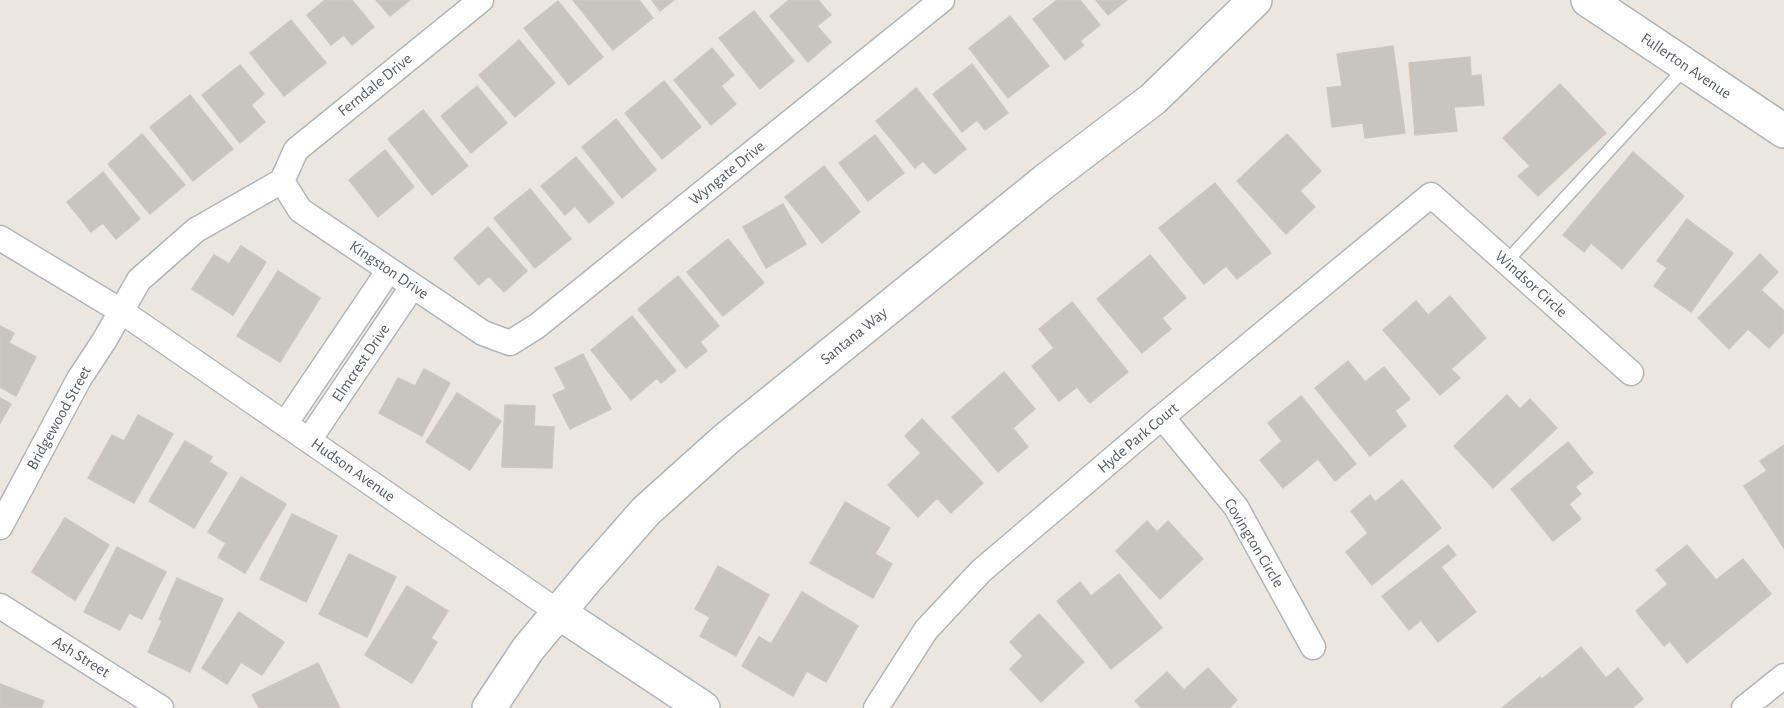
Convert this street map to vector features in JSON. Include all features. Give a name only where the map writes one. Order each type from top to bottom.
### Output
[{"type":"street","name":"Ferndale Drive","points":[[282,181],[296,150],[481,0]]},
{"type":"street","name":"Wyngate Drive","points":[[510,343],[537,326],[942,0]]},
{"type":"street","name":"Santana Way","points":[[489,708],[528,649],[646,511],[725,440],[1045,181],[1153,99],[1254,0]]},
{"type":"street","name":"Fullerton Avenue","points":[[1588,0],[1784,131]]},
{"type":"street","name":"Kingston Drive","points":[[282,181],[300,210],[483,333],[510,343]]},
{"type":"street","name":"Bridgewood Street","points":[[0,527],[79,379],[139,280],[196,230],[282,181]]},
{"type":"street","name":"Windsor Circle","points":[[1431,195],[1631,373]]},
{"type":"street","name":"Hyde Park Court","points":[[876,708],[926,630],[981,571],[1162,417],[1431,195]]},
{"type":"street","name":"Hudson Avenue","points":[[0,238],[121,311],[558,612],[703,708]]},
{"type":"street","name":"Elmcrest Drive","points":[[285,423],[389,270]]},
{"type":"street","name":"Elmcrest Drive","points":[[309,440],[412,287]]},
{"type":"street","name":"Covington Circle","points":[[1162,417],[1236,507],[1313,647]]},
{"type":"street","name":"Ash Street","points":[[0,606],[161,708]]},
{"type":"street","points":[[1744,708],[1784,676]]},
{"type":"lane","points":[[1506,262],[1686,66]]},
{"type":"building","points":[[325,0],[352,0],[374,27],[352,45],[344,35],[331,45],[307,15]]},
{"type":"building","points":[[376,0],[410,0],[390,16]]},
{"type":"building","points":[[573,0],[639,0],[653,18],[613,50]]},
{"type":"building","points":[[652,0],[674,0],[660,11]]},
{"type":"building","points":[[789,0],[818,0],[831,15],[817,26],[831,42],[808,62],[770,16]]},
{"type":"building","points":[[1057,0],[1080,0],[1100,25],[1080,41],[1084,45],[1065,60],[1033,19]]},
{"type":"building","points":[[1096,0],[1127,0],[1108,15]]},
{"type":"building","points":[[558,1],[603,57],[569,85],[524,28]]},
{"type":"building","points":[[754,11],[794,61],[760,89],[719,38]]},
{"type":"building","points":[[1010,16],[1049,66],[1008,98],[969,48]]},
{"type":"building","points":[[291,20],[326,63],[284,96],[250,53]]},
{"type":"building","points":[[519,40],[555,83],[515,117],[479,75]]},
{"type":"building","points":[[1393,46],[1405,133],[1365,138],[1363,123],[1332,127],[1327,88],[1342,86],[1337,54]]},
{"type":"building","points":[[712,48],[734,75],[721,86],[736,104],[711,125],[674,80]]},
{"type":"building","points":[[1470,57],[1471,76],[1481,75],[1484,105],[1454,107],[1457,131],[1415,135],[1409,63]]},
{"type":"building","points":[[972,64],[1008,113],[985,130],[977,120],[962,132],[933,94]]},
{"type":"building","points":[[240,65],[264,94],[251,105],[265,122],[240,143],[202,95]]},
{"type":"building","points":[[664,81],[701,127],[662,159],[625,113]]},
{"type":"building","points":[[1560,84],[1606,133],[1538,196],[1518,176],[1530,166],[1503,138]]},
{"type":"building","points":[[477,86],[507,123],[471,153],[441,116]]},
{"type":"building","points":[[916,88],[966,149],[935,174],[923,161],[915,168],[876,121]]},
{"type":"building","points":[[190,95],[233,149],[193,181],[150,127]]},
{"type":"building","points":[[423,110],[468,166],[432,195],[388,139]]},
{"type":"building","points":[[616,119],[656,170],[622,198],[582,147]]},
{"type":"building","points":[[142,134],[185,185],[150,214],[108,164]]},
{"type":"building","points":[[1287,134],[1321,171],[1300,191],[1315,207],[1286,234],[1237,181]]},
{"type":"building","points":[[875,135],[904,173],[868,201],[839,163]]},
{"type":"building","points":[[385,150],[414,187],[378,217],[349,180]]},
{"type":"building","points":[[1633,152],[1684,196],[1622,269],[1591,243],[1584,252],[1563,235]]},
{"type":"building","points":[[576,157],[614,203],[589,223],[575,206],[565,215],[541,186]]},
{"type":"building","points":[[824,166],[860,212],[822,243],[785,197]]},
{"type":"building","points":[[103,172],[140,219],[116,239],[103,223],[91,232],[67,202]]},
{"type":"building","points":[[1215,183],[1271,253],[1237,279],[1226,266],[1204,284],[1159,228]]},
{"type":"building","points":[[530,189],[571,239],[535,268],[494,218]]},
{"type":"building","points":[[783,204],[806,244],[766,268],[743,227]]},
{"type":"building","points":[[1687,219],[1733,253],[1691,312],[1654,286],[1667,268],[1657,261]]},
{"type":"building","points":[[488,227],[527,271],[504,292],[489,276],[479,285],[454,258]]},
{"type":"building","points":[[728,239],[764,283],[723,316],[687,272]]},
{"type":"building","points":[[241,246],[266,262],[233,315],[192,289],[214,255],[229,264]]},
{"type":"building","points":[[1760,254],[1778,272],[1761,290],[1784,311],[1784,332],[1769,348],[1748,329],[1729,349],[1698,318]]},
{"type":"building","points":[[1150,255],[1186,298],[1162,318],[1171,329],[1142,353],[1097,299]]},
{"type":"building","points":[[278,271],[320,298],[280,362],[237,336]]},
{"type":"building","points":[[678,276],[719,326],[700,342],[707,351],[686,368],[638,309]]},
{"type":"building","points":[[1450,296],[1486,338],[1451,369],[1460,378],[1440,395],[1383,330],[1416,301],[1428,315]]},
{"type":"building","points":[[1072,302],[1128,372],[1090,403],[1077,387],[1059,401],[1032,366],[1054,348],[1039,329]]},
{"type":"building","points":[[632,316],[676,371],[661,383],[657,378],[631,400],[591,350]]},
{"type":"building","points":[[0,326],[14,333],[9,343],[36,357],[16,396],[0,387]]},
{"type":"building","points":[[583,354],[611,409],[570,429],[553,395],[566,389],[555,368]]},
{"type":"building","points":[[1348,361],[1365,382],[1384,367],[1410,399],[1395,411],[1406,426],[1370,456],[1315,388]]},
{"type":"building","points":[[424,369],[450,383],[422,436],[379,413],[398,378],[415,386]]},
{"type":"building","points":[[1004,372],[1035,409],[1013,428],[1028,447],[998,472],[952,417]]},
{"type":"building","points":[[457,393],[501,421],[470,470],[426,442]]},
{"type":"building","points":[[1507,395],[1520,409],[1530,399],[1557,428],[1493,488],[1454,446]]},
{"type":"building","points":[[1301,396],[1356,464],[1335,481],[1318,459],[1283,488],[1260,460],[1282,441],[1268,423]]},
{"type":"building","points":[[0,398],[11,404],[0,423]]},
{"type":"building","points":[[505,405],[535,406],[534,426],[554,427],[552,468],[502,467]]},
{"type":"building","points":[[138,415],[173,434],[134,503],[88,478],[112,435],[124,441]]},
{"type":"building","points":[[922,419],[983,483],[951,513],[937,498],[918,517],[888,485],[921,453],[905,436]]},
{"type":"building","points":[[185,441],[212,457],[209,462],[227,473],[194,528],[149,501]]},
{"type":"building","points":[[1568,442],[1593,473],[1575,487],[1581,494],[1569,504],[1581,519],[1553,541],[1511,489]]},
{"type":"building","points":[[1784,445],[1784,548],[1744,486],[1767,471],[1760,461]]},
{"type":"building","points":[[241,477],[286,504],[245,573],[218,557],[226,543],[208,532]]},
{"type":"building","points":[[1402,480],[1441,528],[1372,585],[1346,552],[1368,533],[1351,511],[1370,495],[1375,502]]},
{"type":"building","points":[[845,502],[890,528],[875,554],[892,564],[873,598],[810,563]]},
{"type":"building","points":[[292,514],[337,536],[306,602],[260,579]]},
{"type":"building","points":[[65,518],[109,545],[75,600],[32,572]]},
{"type":"building","points":[[1147,521],[1157,532],[1168,521],[1203,559],[1160,599],[1116,551]]},
{"type":"building","points":[[1448,545],[1456,555],[1441,567],[1476,612],[1438,642],[1421,620],[1409,630],[1382,596]]},
{"type":"building","points":[[1687,545],[1716,580],[1743,559],[1771,594],[1687,663],[1670,641],[1664,646],[1636,611],[1668,584],[1656,570]]},
{"type":"building","points":[[117,547],[166,572],[142,619],[129,613],[120,630],[84,612]]},
{"type":"building","points":[[349,554],[396,577],[367,637],[319,614]]},
{"type":"building","points":[[718,566],[769,595],[736,656],[700,636],[710,617],[695,609]]},
{"type":"building","points":[[1119,574],[1162,628],[1111,669],[1057,601],[1080,582],[1091,596]]},
{"type":"building","points":[[177,578],[223,599],[190,672],[148,652]]},
{"type":"building","points":[[407,586],[448,611],[431,638],[437,642],[412,683],[365,655]]},
{"type":"building","points":[[802,592],[858,626],[826,682],[807,671],[793,696],[742,666],[759,637],[771,644]]},
{"type":"building","points":[[239,612],[284,642],[262,675],[241,662],[227,684],[202,668]]},
{"type":"building","points":[[1039,614],[1084,662],[1041,702],[1010,669],[1023,656],[1010,642]]},
{"type":"building","points":[[1581,647],[1606,678],[1618,668],[1643,699],[1632,708],[1502,708],[1540,677],[1542,679]]},
{"type":"building","points":[[318,663],[340,708],[259,708],[252,695]]},
{"type":"building","points":[[1208,668],[1237,700],[1229,708],[1142,708],[1135,701],[1167,672],[1184,690]]},
{"type":"building","points":[[0,684],[44,701],[41,708],[0,708]]}]
